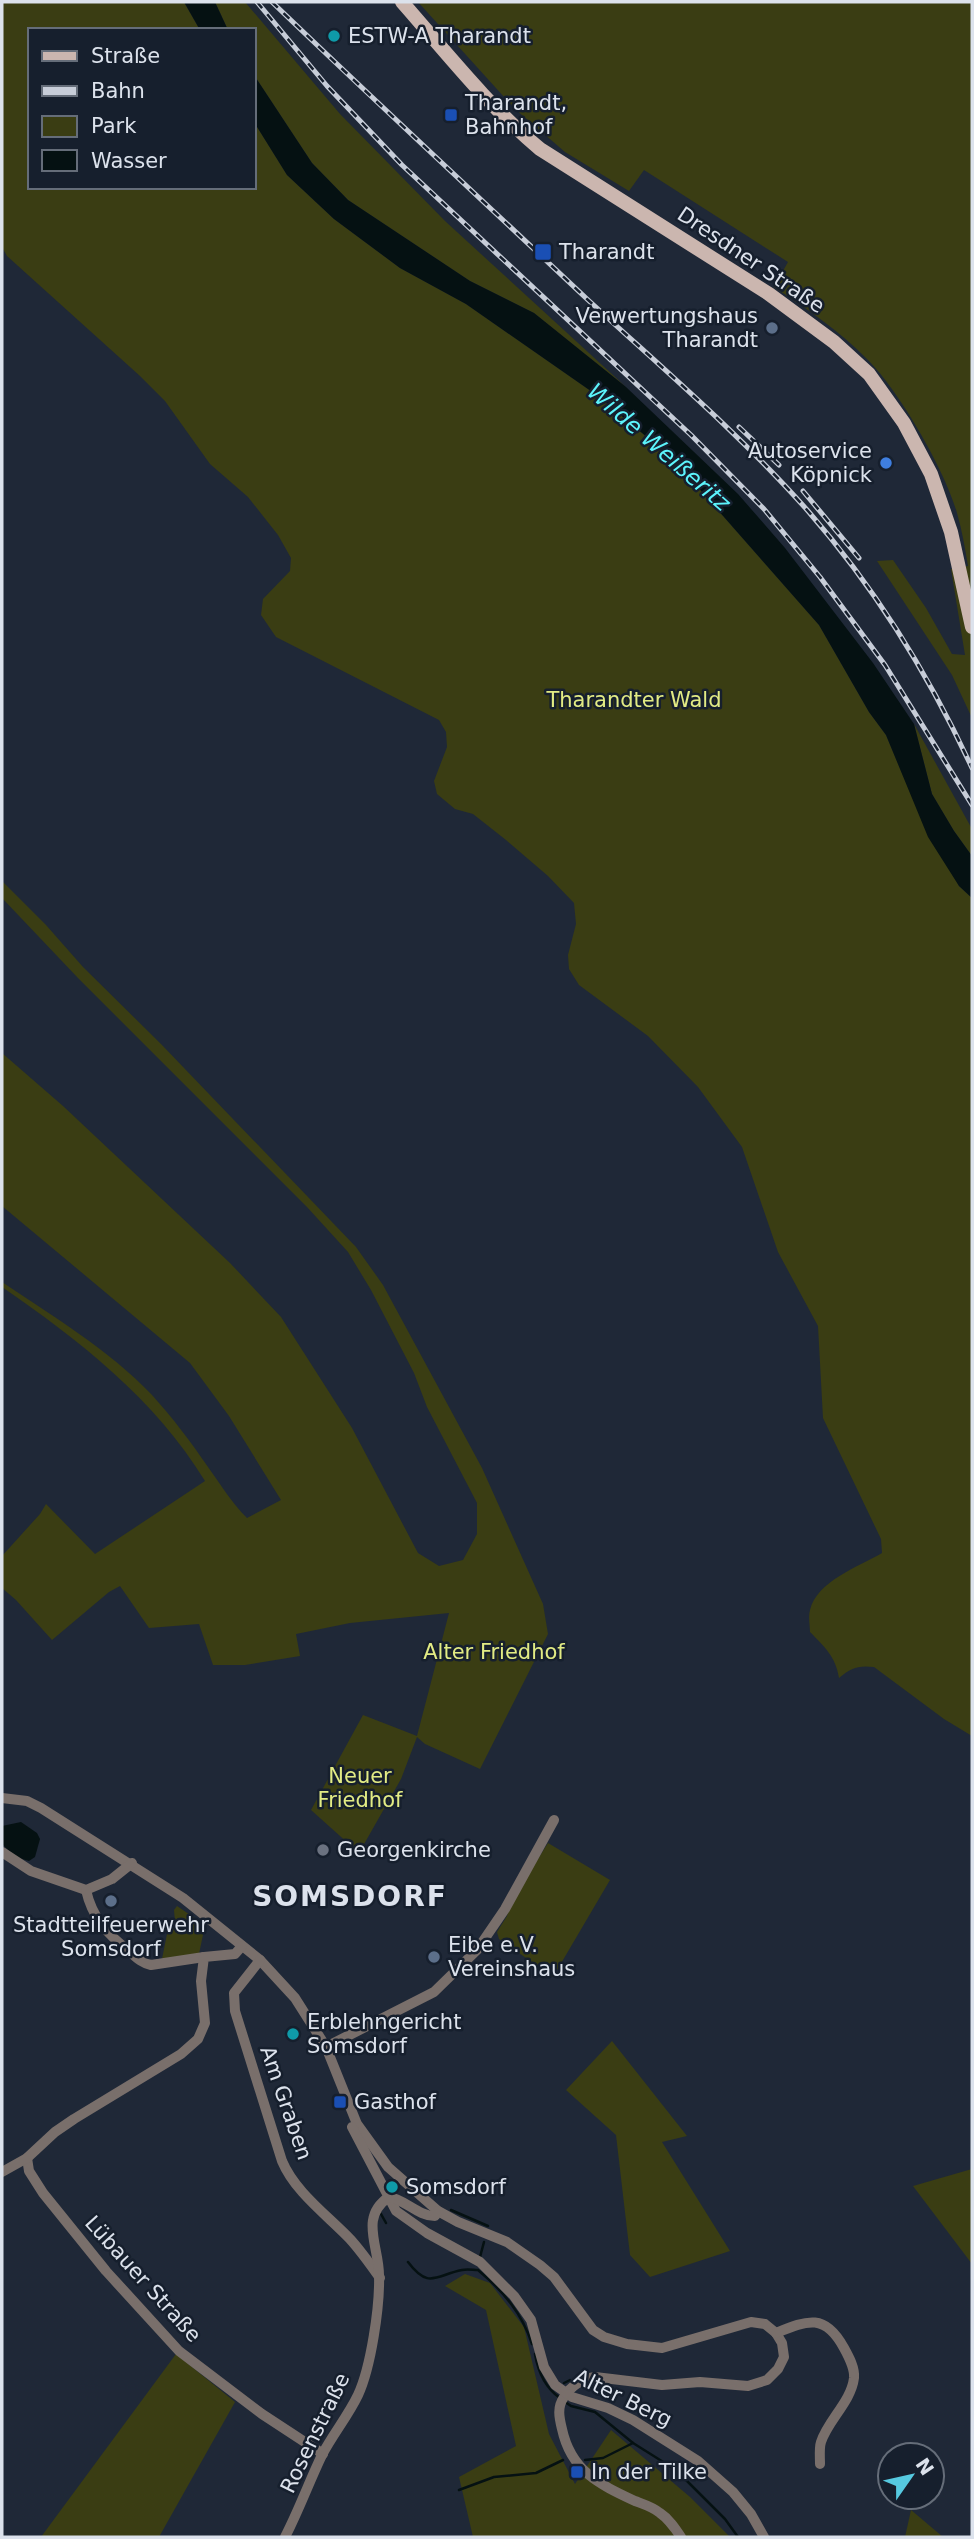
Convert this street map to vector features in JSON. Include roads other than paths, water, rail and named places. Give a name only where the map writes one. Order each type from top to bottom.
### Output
[{"type":"main road","name":"Dresdner Straße","points":[[401,2],[480,91],[540,149],[778,300],[834,342],[869,374],[904,423],[931,474],[951,532],[972,627]]},
{"type":"street","points":[[2,1798],[27,1801],[132,1863],[200,1910],[260,1960],[295,1998],[326,2047],[357,2123],[388,2167],[438,2211],[507,2242],[524,2253],[554,2277],[593,2330],[604,2337],[651,2348],[676,2346],[751,2322],[765,2324],[776,2333],[782,2343],[784,2357],[778,2369],[767,2380],[757,2384],[748,2386],[700,2382],[663,2385],[595,2377],[575,2385],[564,2398],[559,2414],[564,2441],[581,2470],[594,2481],[659,2511],[681,2537]]},
{"type":"street","points":[[326,2047],[434,1992],[477,1950],[518,1888],[554,1820]]},
{"type":"street","points":[[2,1852],[31,1871],[86,1891],[112,1879],[132,1863]]},
{"type":"street","points":[[86,1891],[101,1926],[144,1964],[235,1954],[243,1946]]},
{"type":"street","points":[[2,2172],[27,2158],[74,2119],[181,2054],[198,2039],[205,2023],[201,1981],[204,1957]]},
{"type":"street","name":"Am Graben","points":[[260,1960],[234,1993],[234,2011],[282,2161],[286,2170],[317,2207],[349,2238],[380,2278]]},
{"type":"street","name":"Alter Berg","points":[[352,2127],[396,2211],[411,2223],[480,2262],[514,2296],[531,2320],[544,2367],[564,2398],[608,2408],[633,2420],[698,2461],[733,2491],[764,2537]]},
{"type":"street","name":"Lübauer Straße","points":[[27,2158],[29,2171],[43,2193],[106,2271],[179,2351],[262,2414],[323,2454]]},
{"type":"street","points":[[389,2197],[429,2216],[435,2216],[438,2211]]},
{"type":"street","name":"Rosenstraße","points":[[285,2537],[323,2454],[358,2395],[374,2338],[380,2278],[370,2224],[381,2202],[389,2197]]},
{"type":"street","points":[[776,2333],[802,2322],[823,2323],[838,2336],[851,2359],[855,2376],[852,2387],[821,2442],[820,2464]]},
{"type":"water","points":[[184,2],[215,2],[227,28],[199,28]]},
{"type":"water","name":"Wilde Weißeritz","points":[[256,78],[312,163],[348,200],[470,281],[534,313],[626,387],[738,494],[785,548],[873,663],[914,724],[932,794],[972,856],[972,898],[959,886],[928,837],[886,735],[869,712],[819,625],[673,459],[598,396],[466,304],[400,268],[334,219],[287,175],[256,125]]},
{"type":"water","points":[[21,1822],[37,1833],[40,1839],[35,1857],[29,1861],[15,1857],[2,1844],[2,1826]]},
{"type":"waterway","points":[[451,2210],[488,2226]]},
{"type":"waterway","points":[[381,2214],[386,2223]]},
{"type":"waterway","points":[[480,2257],[484,2242]]},
{"type":"waterway","points":[[408,2262],[415,2271],[427,2278],[462,2270],[478,2270],[511,2303],[532,2344]]},
{"type":"waterway","points":[[535,2354],[543,2378],[560,2398]]},
{"type":"waterway","points":[[577,2376],[587,2372]]},
{"type":"waterway","points":[[564,2383],[570,2380]]},
{"type":"waterway","points":[[565,2402],[595,2412],[633,2443],[676,2470],[725,2519],[738,2537]]},
{"type":"waterway","points":[[585,2460],[603,2458],[633,2443]]},
{"type":"waterway","points":[[459,2490],[494,2477],[536,2473],[563,2460]]},
{"type":"railway","points":[[257,2],[327,86],[402,165],[691,435],[764,509],[820,577],[885,665],[972,805]]},
{"type":"railway","points":[[272,2],[700,402],[808,511],[856,571],[899,634],[938,700],[972,768]]},
{"type":"railway","points":[[739,427],[779,465]]},
{"type":"railway","points":[[803,491],[859,558]]},
{"type":"place","name":"ESTW-A Tharandt","points":[[334,36]]},
{"type":"place","name":"Tharandt, Bahnhof","points":[[451,115]]},
{"type":"place","name":"Tharandt","points":[[543,252]]},
{"type":"place","name":"Verwertungshaus Tharandt","points":[[772,328]]},
{"type":"place","name":"Autoservice Köpnick","points":[[886,463]]},
{"type":"place","name":"Georgenkirche","points":[[323,1850]]},
{"type":"place","name":"Stadtteilfeuerwehr Somsdorf","points":[[111,1901]]},
{"type":"place","name":"Eibe e.V. Vereinshaus","points":[[434,1957]]},
{"type":"place","name":"Erblehngericht Somsdorf","points":[[293,2034]]},
{"type":"place","name":"Gasthof","points":[[340,2102]]},
{"type":"place","name":"Somsdorf","points":[[392,2187]]},
{"type":"place","name":"In der Tilke","points":[[577,2472]]},
{"type":"district","name":"SOMSDORF","points":[[350,1896]]},
{"type":"park label","name":"Tharandter Wald","points":[[634,700]]},
{"type":"park label","name":"Alter Friedhof","points":[[494,1652]]},
{"type":"park label","name":"Neuer Friedhof","points":[[360,1788]]}]
